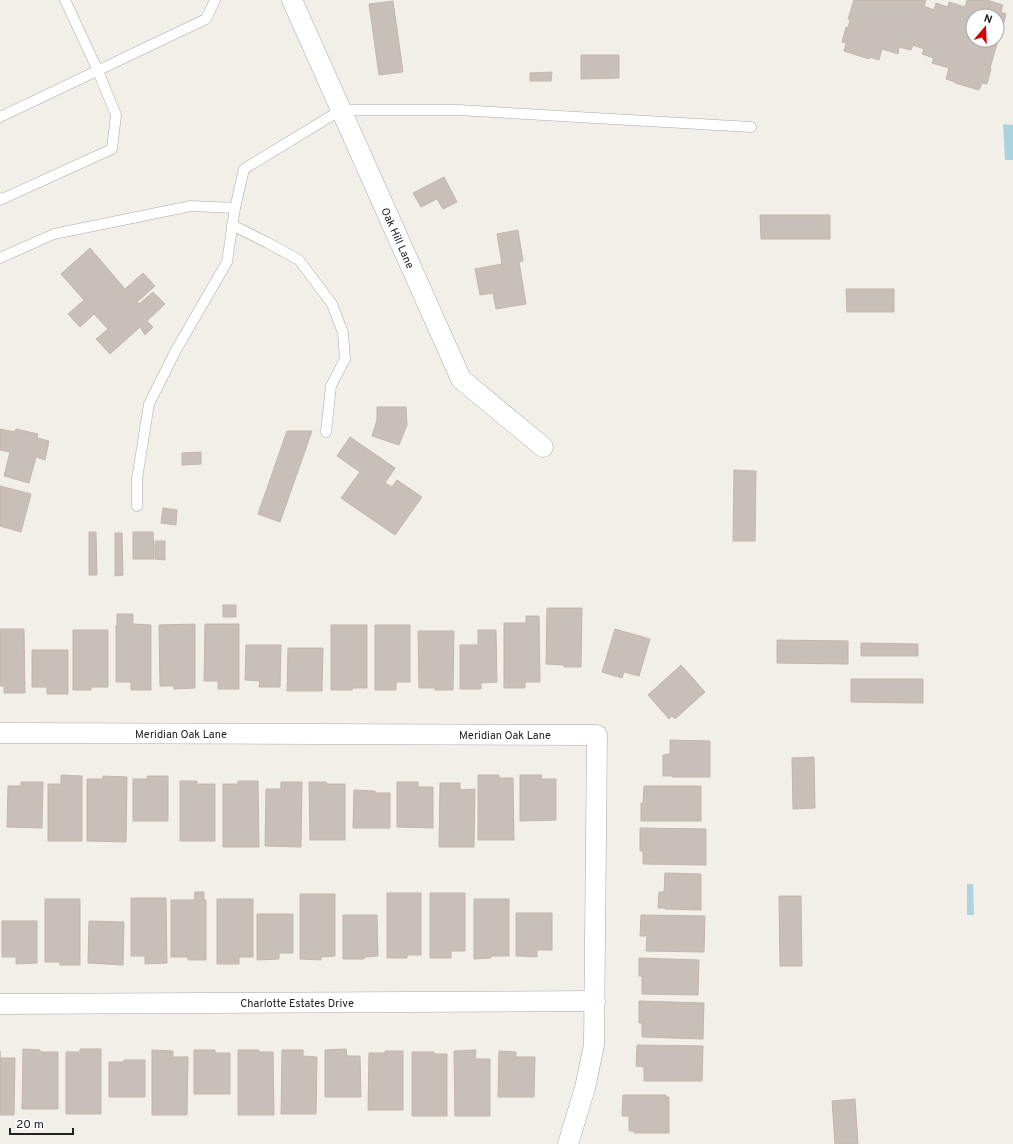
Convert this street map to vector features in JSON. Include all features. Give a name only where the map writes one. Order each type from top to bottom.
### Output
[{"type":"street","name":"Oak Hill Lane","points":[[292,0],[461,378],[543,447]]},
{"type":"street","name":"Meridian Oak Lane","points":[[0,734],[597,735],[594,1045],[585,1088],[568,1144]]},
{"type":"street","name":"Charlotte Estates Drive","points":[[0,1004],[595,1002]]},
{"type":"lane","points":[[0,198],[0,200],[112,149],[116,115],[98,71],[65,0]]},
{"type":"lane","points":[[0,117],[206,19],[215,0]]},
{"type":"lane","points":[[137,506],[137,479],[150,404],[176,350],[227,262],[235,208],[244,169],[341,110],[458,110],[751,127]]},
{"type":"lane","points":[[0,258],[54,234],[191,206],[235,208]]},
{"type":"lane","points":[[232,226],[299,260],[332,304],[343,334],[346,359],[331,386],[326,432]]},
{"type":"water","points":[[1003,124],[1013,125],[1013,160],[1005,160]]},
{"type":"water","points":[[967,884],[973,884],[974,915],[967,915]]},
{"type":"building","points":[[854,0],[926,0],[924,6],[934,10],[936,3],[948,7],[949,2],[965,7],[967,0],[987,0],[1003,5],[1002,8],[965,8],[965,48],[996,48],[987,84],[982,83],[979,90],[946,79],[949,68],[932,63],[934,58],[922,54],[924,49],[913,45],[911,50],[899,47],[898,54],[882,49],[879,60],[869,57],[869,59],[844,51],[846,43],[842,42],[846,27],[848,28],[850,20],[848,19]]},
{"type":"building","points":[[393,1],[403,72],[379,75],[369,4]]},
{"type":"building","points":[[581,55],[619,55],[619,78],[581,79]]},
{"type":"building","points":[[552,72],[551,81],[530,81],[530,73]]},
{"type":"building","points":[[444,177],[457,202],[443,209],[437,199],[421,207],[413,193]]},
{"type":"building","points":[[760,215],[830,215],[830,239],[761,239]]},
{"type":"building","points":[[518,230],[523,261],[519,262],[526,304],[496,309],[493,293],[480,295],[475,269],[502,264],[497,234]]},
{"type":"building","points":[[90,248],[125,289],[143,273],[155,286],[137,302],[139,304],[153,292],[165,304],[147,321],[153,327],[145,335],[140,327],[110,354],[96,339],[108,329],[94,314],[80,327],[68,314],[84,300],[61,274]]},
{"type":"building","points":[[846,289],[894,289],[894,312],[847,312]]},
{"type":"building","points":[[377,407],[406,407],[407,425],[399,445],[372,436],[377,420]]},
{"type":"building","points":[[0,429],[15,432],[16,429],[38,434],[37,438],[49,441],[45,460],[36,457],[29,483],[4,476],[10,452],[0,450]]},
{"type":"building","points":[[287,431],[312,431],[280,522],[258,514]]},
{"type":"building","points":[[350,437],[395,468],[385,483],[392,487],[397,480],[422,497],[395,535],[341,498],[360,472],[337,456]]},
{"type":"building","points":[[201,452],[201,464],[182,465],[182,453]]},
{"type":"building","points":[[734,470],[756,471],[755,541],[733,541]]},
{"type":"building","points":[[0,486],[31,494],[21,532],[0,526]]},
{"type":"building","points":[[163,508],[177,510],[176,525],[161,523]]},
{"type":"building","points":[[89,532],[96,532],[97,575],[89,575]]},
{"type":"building","points":[[133,532],[153,532],[154,559],[133,559]]},
{"type":"building","points":[[115,533],[122,533],[123,575],[115,576]]},
{"type":"building","points":[[155,541],[165,541],[165,560],[155,559]]},
{"type":"building","points":[[223,605],[236,605],[236,617],[223,617]]},
{"type":"building","points":[[547,608],[582,608],[581,667],[564,667],[564,665],[546,664]]},
{"type":"building","points":[[117,614],[133,614],[133,624],[151,625],[151,690],[131,690],[131,682],[116,682]]},
{"type":"building","points":[[526,616],[539,616],[540,682],[525,682],[525,688],[504,688],[504,623],[526,623]]},
{"type":"building","points":[[195,624],[195,688],[174,689],[174,686],[160,686],[159,625]]},
{"type":"building","points":[[205,624],[239,624],[239,689],[218,689],[218,681],[204,681]]},
{"type":"building","points":[[331,625],[367,625],[367,688],[331,690]]},
{"type":"building","points":[[375,625],[410,625],[410,682],[396,682],[396,690],[375,690]]},
{"type":"building","points":[[0,629],[24,629],[25,693],[4,693],[4,686],[0,686]]},
{"type":"building","points":[[615,629],[650,639],[639,676],[624,672],[622,678],[602,672]]},
{"type":"building","points":[[73,630],[108,630],[108,687],[91,687],[91,690],[73,690]]},
{"type":"building","points":[[478,630],[496,630],[497,682],[481,683],[481,689],[460,689],[460,645],[478,645]]},
{"type":"building","points":[[418,631],[454,631],[453,690],[419,688]]},
{"type":"building","points":[[777,640],[848,641],[848,664],[777,663]]},
{"type":"building","points":[[861,643],[918,644],[918,656],[861,656]]},
{"type":"building","points":[[246,645],[281,645],[280,687],[259,687],[260,681],[245,680]]},
{"type":"building","points":[[288,648],[323,648],[322,691],[287,691]]},
{"type":"building","points":[[32,650],[68,650],[68,694],[47,694],[47,687],[32,687]]},
{"type":"building","points":[[681,665],[705,692],[675,719],[672,716],[669,719],[648,695]]},
{"type":"building","points":[[851,679],[923,679],[923,703],[851,702]]},
{"type":"building","points":[[670,740],[710,741],[710,777],[663,776],[663,755],[670,754]]},
{"type":"building","points":[[814,757],[815,808],[793,809],[792,758]]},
{"type":"building","points":[[61,775],[82,776],[82,841],[48,841],[48,784],[61,784]]},
{"type":"building","points":[[478,775],[499,775],[499,778],[513,778],[514,840],[478,840]]},
{"type":"building","points":[[520,775],[542,775],[541,779],[556,779],[556,820],[520,821]]},
{"type":"building","points":[[103,776],[127,777],[126,842],[87,841],[87,779],[103,779]]},
{"type":"building","points":[[147,776],[168,776],[168,821],[133,821],[133,779],[147,779]]},
{"type":"building","points":[[180,781],[197,781],[197,784],[215,784],[215,841],[180,841]]},
{"type":"building","points":[[238,781],[258,781],[259,847],[223,847],[223,784],[238,784]]},
{"type":"building","points":[[21,782],[43,782],[42,828],[7,827],[8,786],[21,786]]},
{"type":"building","points":[[281,782],[302,782],[301,847],[265,846],[266,789],[281,789]]},
{"type":"building","points":[[309,782],[345,784],[345,840],[310,840]]},
{"type":"building","points":[[397,782],[418,782],[418,787],[433,787],[433,828],[397,827]]},
{"type":"building","points":[[440,783],[460,783],[460,790],[475,789],[474,847],[439,847]]},
{"type":"building","points":[[644,786],[701,786],[701,821],[641,821],[641,803],[643,803]]},
{"type":"building","points":[[354,790],[375,791],[375,793],[390,793],[390,828],[353,828]]},
{"type":"building","points":[[640,828],[706,829],[706,865],[643,864],[643,851],[640,851]]},
{"type":"building","points":[[665,873],[701,874],[701,910],[658,908],[659,892],[664,892]]},
{"type":"building","points":[[195,892],[204,892],[204,900],[206,900],[206,960],[188,960],[188,957],[171,957],[171,900],[194,900]]},
{"type":"building","points":[[387,893],[421,893],[421,955],[407,955],[407,958],[387,958]]},
{"type":"building","points":[[430,893],[465,893],[465,951],[451,951],[451,958],[430,958]]},
{"type":"building","points":[[300,894],[335,894],[335,956],[321,957],[321,960],[300,959]]},
{"type":"building","points":[[779,896],[801,896],[802,966],[780,966]]},
{"type":"building","points":[[131,898],[166,898],[167,963],[145,964],[145,956],[131,956]]},
{"type":"building","points":[[45,899],[80,899],[80,965],[60,965],[60,962],[45,962]]},
{"type":"building","points":[[217,899],[253,899],[253,957],[239,957],[239,964],[217,964]]},
{"type":"building","points":[[474,899],[509,899],[509,956],[491,956],[491,958],[474,959]]},
{"type":"building","points":[[516,913],[552,913],[552,950],[537,950],[537,957],[516,956]]},
{"type":"building","points":[[257,914],[293,914],[293,953],[279,953],[279,959],[257,960]]},
{"type":"building","points":[[343,915],[377,915],[378,956],[364,957],[364,959],[343,959]]},
{"type":"building","points":[[641,915],[705,916],[704,952],[646,951],[647,936],[640,936]]},
{"type":"building","points":[[2,921],[37,921],[37,963],[16,964],[16,957],[2,957]]},
{"type":"building","points":[[89,921],[124,922],[123,965],[88,963]]},
{"type":"building","points":[[639,958],[699,960],[698,995],[642,994],[642,976],[639,976]]},
{"type":"building","points":[[639,1001],[704,1003],[703,1039],[642,1037],[642,1023],[639,1023]]},
{"type":"building","points":[[637,1045],[703,1046],[702,1081],[644,1081],[644,1067],[636,1066]]},
{"type":"building","points":[[23,1049],[40,1050],[40,1052],[58,1052],[58,1109],[22,1109]]},
{"type":"building","points":[[80,1049],[101,1049],[101,1114],[66,1114],[66,1052],[80,1052]]},
{"type":"building","points":[[346,1049],[347,1056],[360,1056],[361,1097],[325,1097],[325,1050]]},
{"type":"building","points":[[152,1050],[173,1051],[173,1057],[188,1057],[187,1115],[152,1115]]},
{"type":"building","points":[[194,1050],[215,1050],[215,1053],[230,1053],[230,1094],[194,1094]]},
{"type":"building","points":[[238,1050],[273,1052],[274,1115],[238,1115]]},
{"type":"building","points":[[282,1050],[303,1050],[303,1056],[317,1057],[316,1114],[281,1114]]},
{"type":"building","points":[[476,1050],[475,1059],[490,1059],[490,1116],[455,1116],[454,1051]]},
{"type":"building","points":[[385,1051],[403,1051],[403,1110],[368,1110],[369,1053],[385,1053]]},
{"type":"building","points":[[499,1051],[516,1052],[516,1057],[535,1057],[534,1097],[498,1097]]},
{"type":"building","points":[[412,1052],[434,1052],[434,1054],[447,1054],[447,1116],[412,1116]]},
{"type":"building","points":[[0,1058],[15,1058],[14,1115],[0,1115]]},
{"type":"building","points":[[124,1060],[145,1060],[145,1097],[109,1097],[109,1062],[124,1062]]},
{"type":"building","points":[[623,1095],[666,1095],[666,1097],[669,1097],[669,1133],[634,1133],[634,1131],[629,1131],[629,1116],[622,1116]]},
{"type":"building","points":[[855,1099],[858,1144],[835,1144],[832,1101]]}]
